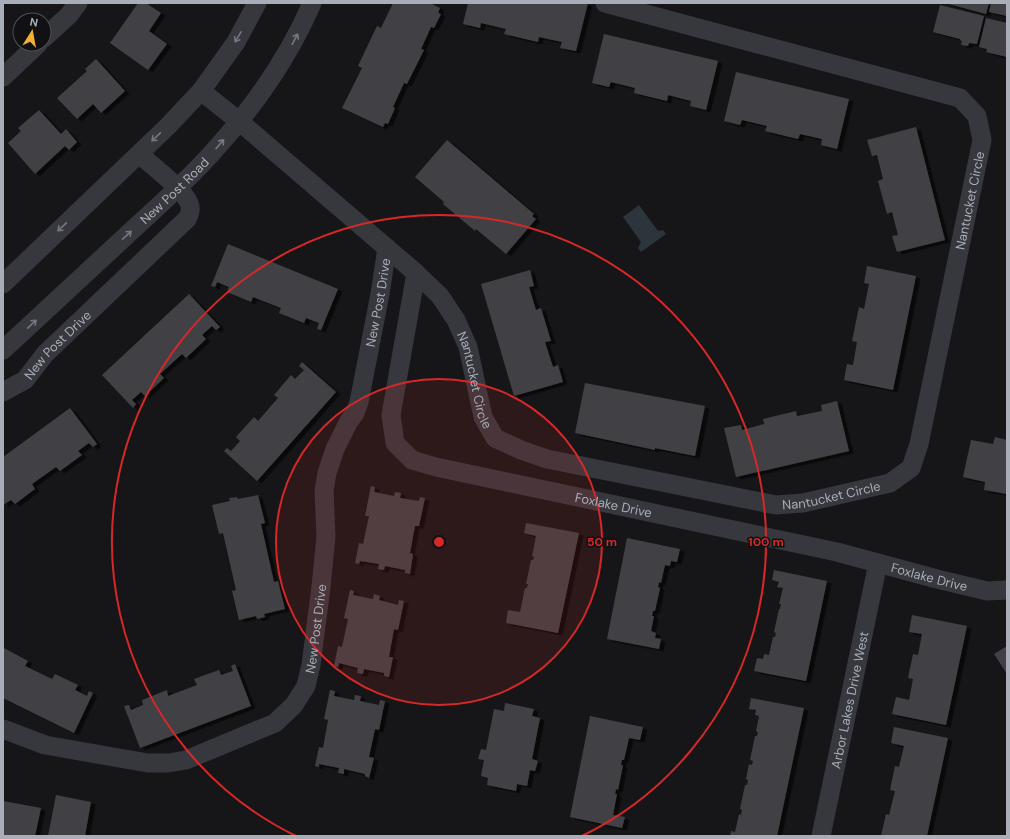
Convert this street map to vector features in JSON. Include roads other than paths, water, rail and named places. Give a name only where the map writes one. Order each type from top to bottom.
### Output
[{"type":"street","points":[[52,31],[69,15],[78,3]]},
{"type":"street","points":[[3,284],[168,126],[201,91],[236,42],[257,3]]},
{"type":"street","name":"New Post Road","points":[[3,350],[177,188],[240,122],[279,67],[312,3]]},
{"type":"street","name":"Nantucket Circle","points":[[201,91],[240,122],[388,248],[440,296],[456,320],[468,347],[483,417],[495,438],[521,450],[547,458],[776,505],[803,503],[890,483],[911,468],[919,444],[982,140],[977,116],[960,98],[605,3]]},
{"type":"street","points":[[3,77],[30,52]]},
{"type":"street","name":"New Post Drive","points":[[3,392],[24,380],[45,354],[187,219],[190,211],[188,200],[177,188],[139,154]]},
{"type":"street","name":"New Post Drive","points":[[3,729],[45,745],[148,763],[168,763],[186,760],[275,723],[294,705],[306,686],[311,666],[326,536],[324,491],[327,473],[335,449],[349,421],[355,414],[360,402],[388,248]]},
{"type":"street","name":"Foxlake Drive","points":[[416,273],[391,415],[395,443],[412,460],[436,467],[829,550],[987,591],[1007,590]]},
{"type":"street","name":"Arbor Lakes Drive West","points":[[821,836],[878,563]]}]
